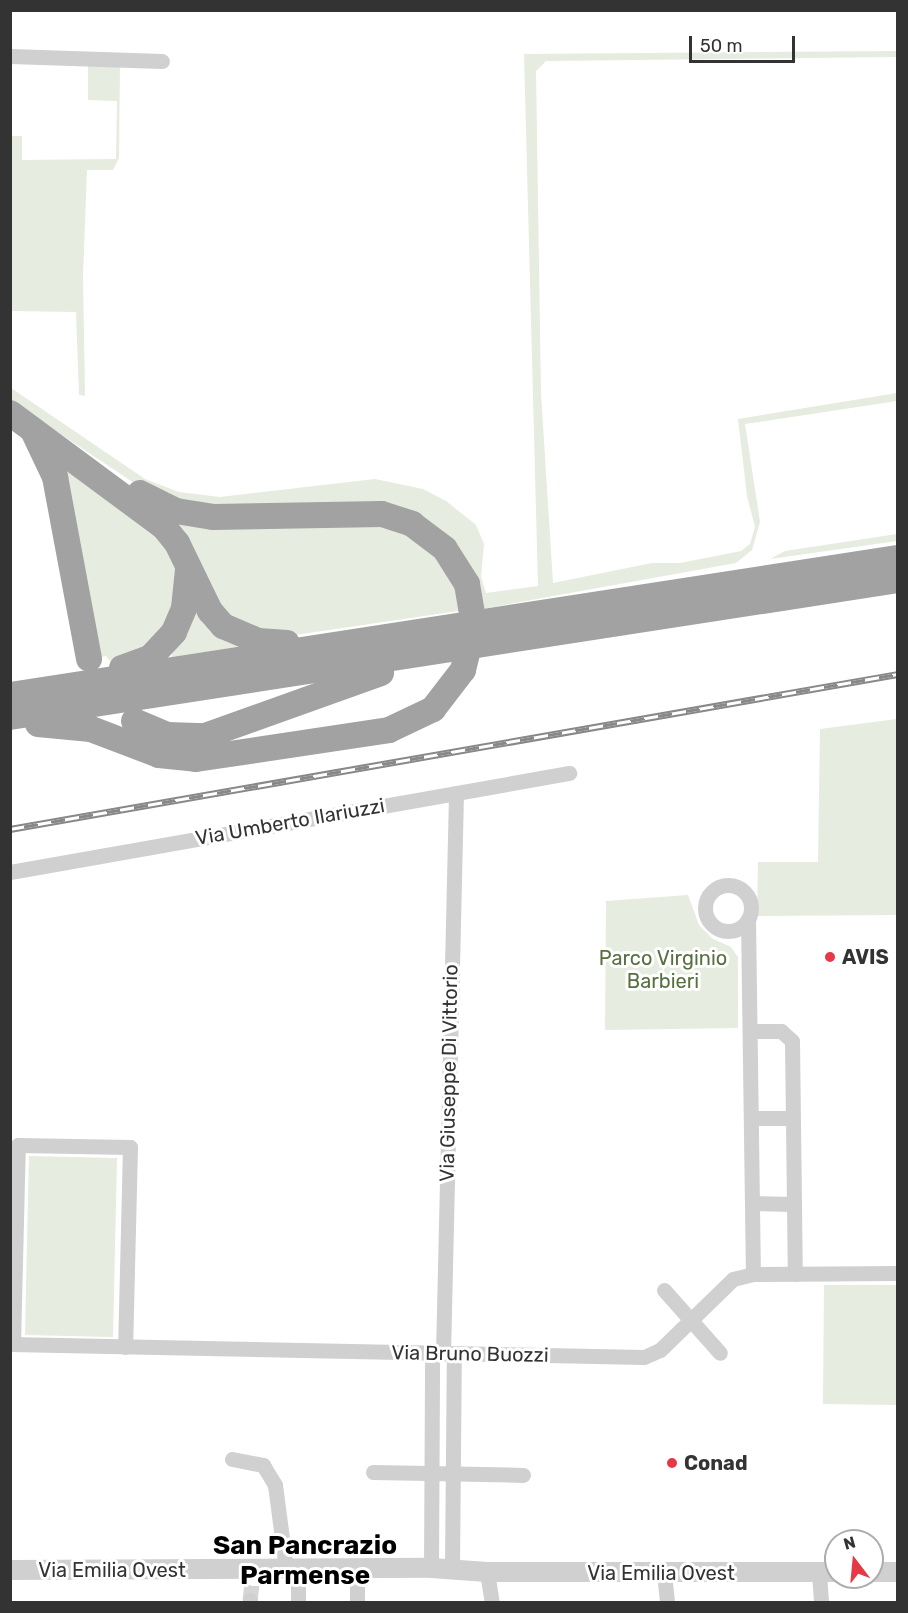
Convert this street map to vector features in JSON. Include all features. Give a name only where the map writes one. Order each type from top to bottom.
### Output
[{"type":"highway","points":[[10,726],[82,727],[159,755],[196,759],[389,730],[433,709],[463,670],[474,625],[467,584],[445,549],[412,524],[382,514],[223,517],[176,511],[146,497],[72,447],[19,419]]},
{"type":"highway","points":[[19,419],[158,522],[177,543],[188,569],[218,621],[243,637],[266,643],[297,642],[424,622],[507,618]]},
{"type":"highway","points":[[19,419],[35,435],[52,468],[89,658]]},
{"type":"highway","points":[[10,695],[897,558]]},
{"type":"highway","points":[[10,686],[119,668],[150,658],[167,642],[179,623],[188,569]]},
{"type":"highway","points":[[10,717],[897,580]]},
{"type":"highway","points":[[134,722],[167,735],[205,736],[336,687],[421,662],[437,651]]},
{"type":"street","points":[[10,56],[162,61]]},
{"type":"street","name":"Via Umberto Ilariuzzi","points":[[10,872],[569,772]]},
{"type":"street","name":"Via Giuseppe Di Vittorio","points":[[443,1354],[456,793]]},
{"type":"street","points":[[749,952],[730,930],[716,927],[707,916],[706,902],[714,890],[728,885],[743,890],[750,904],[748,919],[752,1031],[753,1274]]},
{"type":"street","points":[[730,930],[748,919]]},
{"type":"street","points":[[752,1031],[781,1031],[792,1041],[791,1118],[795,1274]]},
{"type":"street","points":[[753,1118],[791,1118]]},
{"type":"street","points":[[12,1344],[18,1145],[119,1146],[130,1147],[126,1347]]},
{"type":"street","points":[[752,1203],[793,1204]]},
{"type":"street","name":"Via Bruno Buozzi","points":[[12,1344],[644,1357],[655,1354],[733,1279],[753,1274],[897,1273]]},
{"type":"street","points":[[664,1290],[720,1353]]},
{"type":"street","points":[[431,1568],[430,1473],[443,1354]]},
{"type":"street","points":[[443,1354],[452,1474],[452,1568]]},
{"type":"street","points":[[232,1459],[263,1465],[275,1485],[298,1602]]},
{"type":"street","points":[[373,1472],[523,1475]]},
{"type":"street","name":"Via Emilia Ovest","points":[[10,1570],[253,1573],[292,1568],[452,1568],[487,1572],[824,1572]]},
{"type":"street","points":[[357,1569],[357,1602]]},
{"type":"street","points":[[487,1572],[492,1602]]},
{"type":"street","points":[[664,1573],[667,1602]]},
{"type":"street","points":[[821,1602],[824,1587]]},
{"type":"green space","points":[[897,51],[897,57],[546,61],[536,71],[541,393],[553,583],[652,563],[680,563],[741,551],[750,544],[755,527],[747,496],[738,419],[897,393],[897,401],[745,424],[760,522],[752,550],[736,563],[482,609],[432,528],[224,511],[143,489],[11,401],[11,388],[145,479],[179,492],[220,497],[375,479],[423,489],[446,501],[476,525],[484,544],[481,577],[486,593],[538,586],[524,54]]},
{"type":"green space","points":[[88,60],[120,62],[119,158],[113,170],[87,170],[83,276],[85,396],[79,395],[76,312],[11,311],[10,136],[22,136],[22,160],[116,159],[117,101],[88,100]]},
{"type":"green space","points":[[64,465],[153,532],[174,559],[179,588],[157,643],[112,664],[106,656],[96,658]]},
{"type":"green space","points":[[173,518],[394,525],[444,561],[465,610],[288,636],[225,618]]},
{"type":"green space","points":[[897,534],[897,541],[770,559],[785,551]]},
{"type":"green space","points":[[194,603],[243,646],[171,657]]},
{"type":"green space","points":[[897,719],[897,915],[757,916],[758,862],[818,862],[820,729]]},
{"type":"green space","name":"Parco Virginio Barbieri","points":[[688,895],[699,925],[713,939],[731,947],[738,957],[738,1028],[605,1030],[606,901]]},
{"type":"green space","points":[[29,1156],[117,1158],[113,1337],[25,1335]]},
{"type":"green space","points":[[824,1285],[897,1285],[897,1405],[823,1404]]},
{"type":"tunnel","points":[[250,1600],[253,1577]]},
{"type":"railway","points":[[10,829],[898,674]]},
{"type":"place","name":"AVIS","points":[[830,957]]},
{"type":"place","name":"Conad","points":[[672,1463]]},
{"type":"district","name":"San Pancrazio Parmense","points":[[305,1561]]}]
